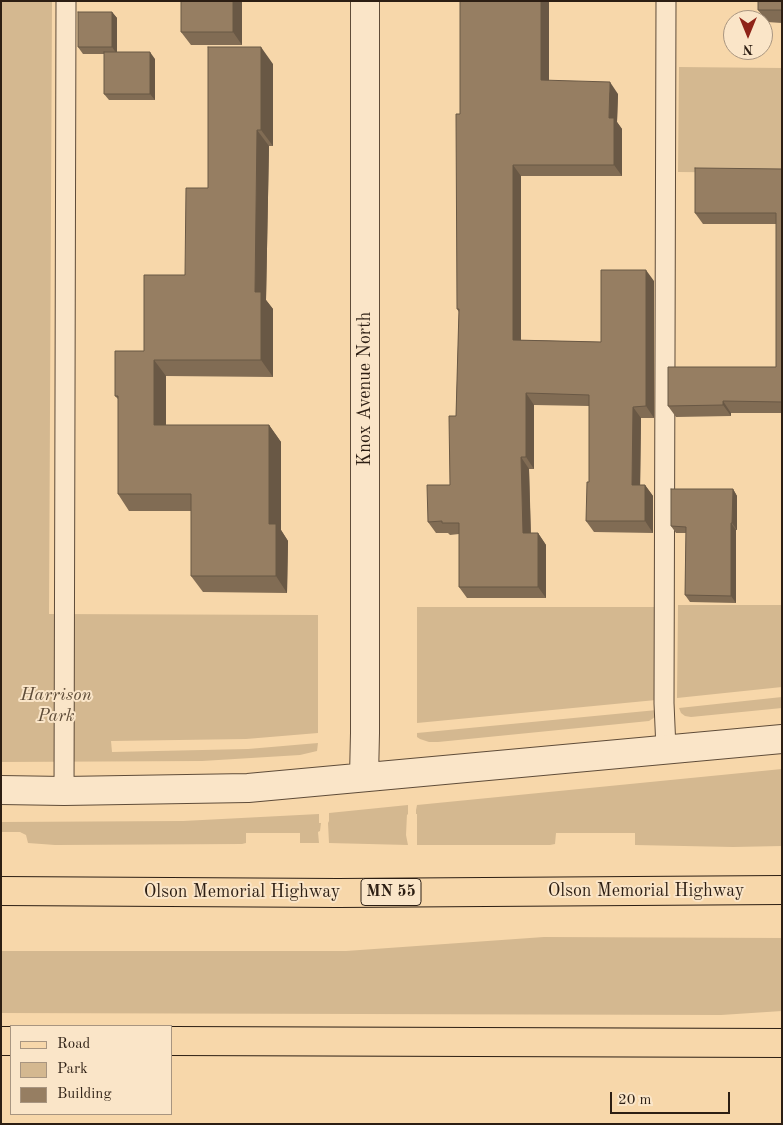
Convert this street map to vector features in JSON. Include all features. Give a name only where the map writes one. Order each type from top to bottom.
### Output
[{"type":"main road","name":"Olson Memorial Highway","points":[[1,891],[338,893],[782,890]]},
{"type":"main road","points":[[172,1041],[782,1044]]},
{"type":"street","name":"Knox Avenue North","points":[[364,776],[365,1]]},
{"type":"street","points":[[1,790],[248,788],[782,739]]},
{"type":"lane","points":[[64,790],[66,1]]},
{"type":"lane","points":[[666,1],[664,703],[666,749]]},
{"type":"green space","name":"Harrison Park","points":[[1,1],[52,1],[49,614],[318,615],[318,733],[246,739],[111,741],[112,752],[248,749],[318,743],[317,751],[300,755],[202,761],[1,762]]},
{"type":"green space","points":[[679,67],[782,68],[782,173],[678,172]]},
{"type":"green space","points":[[678,605],[782,605],[782,687],[677,698]]},
{"type":"green space","points":[[417,607],[656,607],[656,700],[417,723]]},
{"type":"green space","points":[[782,697],[782,708],[691,717],[681,713],[679,708]]},
{"type":"green space","points":[[657,710],[655,717],[649,721],[438,742],[429,742],[417,737],[417,733]]},
{"type":"green space","points":[[782,769],[782,846],[635,845],[635,833],[556,833],[555,844],[550,845],[417,845],[417,805]]},
{"type":"green space","points":[[408,805],[406,835],[408,845],[329,843],[329,813]]},
{"type":"green space","points":[[319,814],[319,823],[321,823],[320,831],[318,832],[319,843],[300,843],[300,833],[246,833],[246,843],[242,844],[55,845],[28,843],[26,835],[20,832],[1,832],[1,822],[183,821]]},
{"type":"green space","points":[[544,937],[782,938],[782,1011],[721,1015],[1,1013],[1,951],[346,951]]},
{"type":"building","points":[[181,1],[233,1],[233,32],[181,32]]},
{"type":"building","points":[[460,1],[541,1],[541,80],[610,82],[609,118],[614,118],[614,165],[513,165],[513,340],[601,342],[601,270],[646,270],[646,406],[633,407],[632,485],[645,485],[645,521],[586,521],[587,482],[589,482],[589,395],[526,393],[526,457],[521,457],[523,533],[538,533],[538,587],[459,587],[459,523],[428,522],[427,485],[450,485],[449,416],[456,416],[459,309],[457,309],[456,114],[460,114]]},
{"type":"building","points":[[758,1],[782,1],[782,10],[758,10]]},
{"type":"building","points":[[78,12],[112,12],[112,47],[78,47]]},
{"type":"building","points":[[208,47],[261,47],[261,130],[257,130],[255,292],[261,292],[261,360],[154,360],[154,425],[269,425],[269,524],[276,524],[276,576],[191,576],[191,494],[118,494],[118,396],[115,396],[115,351],[144,351],[144,275],[185,275],[186,188],[208,188]]},
{"type":"building","points":[[104,52],[150,52],[150,94],[104,94]]},
{"type":"building","points":[[695,168],[782,169],[782,402],[723,401],[723,405],[668,406],[668,367],[776,367],[776,213],[695,213]]},
{"type":"building","points":[[671,489],[733,489],[731,596],[685,595],[686,527],[671,526]]}]
